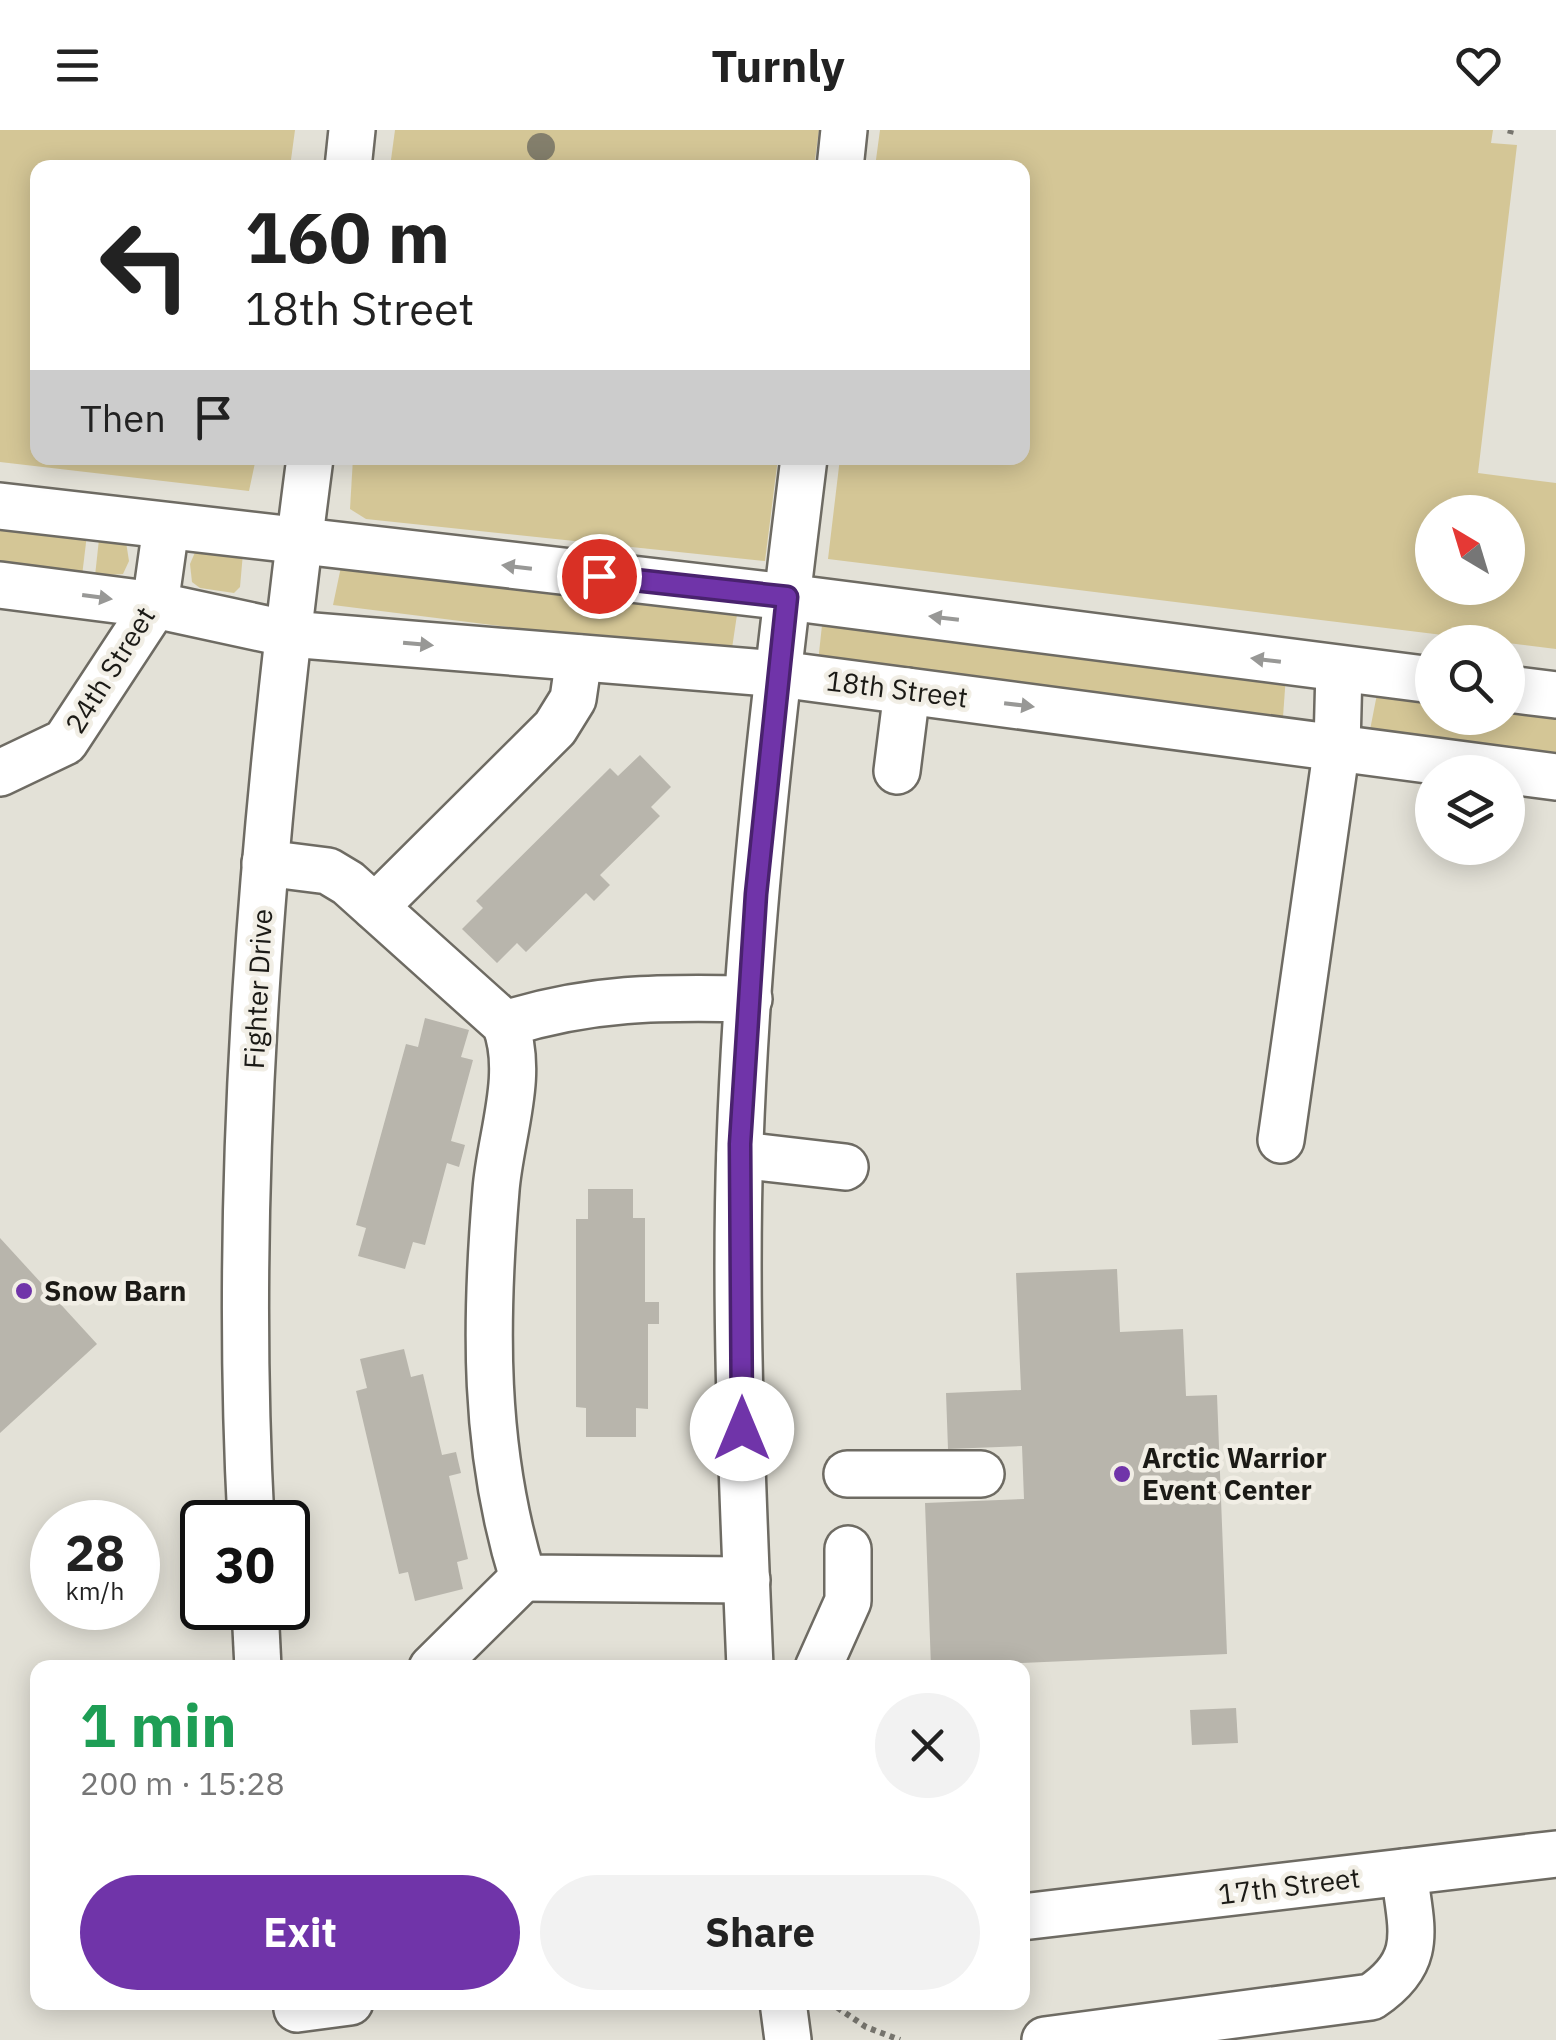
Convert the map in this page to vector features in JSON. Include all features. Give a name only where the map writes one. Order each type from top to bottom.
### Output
[{"type":"street","points":[[349,160],[352,130]]},
{"type":"street","points":[[841,160],[844,130]]},
{"type":"street","name":"Fighter Drive","points":[[249,1500],[248,1163],[265,863],[309,465]]},
{"type":"street","points":[[750,1660],[740,1155],[749,999],[803,465]]},
{"type":"street","points":[[0,506],[787,597],[1415,678]]},
{"type":"street","name":"24th Street","points":[[0,773],[65,742],[154,605],[166,527]]},
{"type":"street","name":"18th Street","points":[[0,585],[154,605],[289,634],[779,674],[1556,778]]},
{"type":"street","points":[[375,907],[555,728],[573,699],[579,658]]},
{"type":"street","points":[[1281,1140],[1337,746],[1339,670]]},
{"type":"street","points":[[897,771],[907,691]]},
{"type":"street","points":[[1525,691],[1556,695]]},
{"type":"street","points":[[265,863],[328,871],[375,907],[505,1024],[514,1047],[496,1189],[488,1410],[504,1515],[523,1578]]},
{"type":"street","points":[[505,1024],[562,1006],[624,998],[749,999]]},
{"type":"street","points":[[740,1155],[844,1168]]},
{"type":"street","points":[[847,1474],[980,1474]]},
{"type":"street","points":[[822,1660],[848,1601],[848,1549]]},
{"type":"street","points":[[440,1660],[523,1578],[746,1580]]},
{"type":"street","points":[[256,1630],[258,1660]]},
{"type":"street","name":"17th Street","points":[[1030,1916],[1556,1854]]},
{"type":"street","points":[[1045,2040],[1371,1997],[1396,1980],[1408,1960],[1412,1938],[1404,1872]]},
{"type":"street","points":[[295,2017],[321,2010]]},
{"type":"street","points":[[784,2010],[788,2040]]},
{"type":"path","points":[[841,2010],[866,2027],[900,2040]]},
{"type":"shaded area","points":[[0,130],[295,130],[291,160],[30,160],[30,465],[255,465],[249,491],[0,462]]},
{"type":"shaded area","points":[[395,130],[819,130],[815,160],[391,160]]},
{"type":"shaded area","points":[[880,130],[1493,130],[1491,143],[1517,145],[1478,473],[1556,483],[1556,649],[1525,645],[1525,625],[1415,625],[1415,632],[828,559],[839,465],[1030,465],[1030,160],[876,160]]},
{"type":"shaded area","points":[[353,465],[777,465],[765,561],[366,519],[350,509]]},
{"type":"shaded area","points":[[0,516],[88,526],[82,576],[0,566]]},
{"type":"shaded area","points":[[100,530],[126,542],[129,561],[123,574],[95,576]]},
{"type":"shaded area","points":[[196,550],[243,553],[240,587],[234,593],[200,588],[192,582],[190,564]]},
{"type":"shaded area","points":[[342,562],[738,608],[731,655],[333,605]]},
{"type":"shaded area","points":[[823,616],[1286,675],[1283,717],[818,662]]},
{"type":"shaded area","points":[[1378,689],[1415,693],[1415,735],[1525,735],[1525,706],[1556,710],[1556,753],[1370,730]]},
{"type":"building","points":[[640,755],[671,787],[651,807],[660,816],[600,875],[610,885],[594,901],[586,893],[526,952],[517,943],[497,963],[462,929],[483,908],[476,901],[610,768],[618,776]]},
{"type":"building","points":[[425,1018],[469,1030],[461,1057],[473,1060],[451,1141],[465,1145],[459,1167],[447,1163],[425,1245],[413,1242],[405,1269],[358,1256],[366,1228],[356,1225],[406,1044],[418,1047]]},
{"type":"building","points":[[588,1189],[633,1189],[633,1218],[645,1218],[645,1302],[659,1302],[659,1324],[648,1324],[648,1409],[636,1408],[636,1437],[586,1437],[586,1408],[576,1407],[576,1219],[588,1219]]},
{"type":"building","name":"Snow Barn","points":[[0,1238],[97,1344],[0,1433]]},
{"type":"building","name":"Arctic Warrior Event Center","points":[[1117,1269],[1120,1332],[1183,1329],[1186,1396],[1217,1395],[1227,1654],[1030,1663],[931,1660],[925,1503],[1024,1499],[1022,1446],[948,1449],[946,1393],[1021,1390],[1016,1273]]},
{"type":"building","points":[[404,1349],[411,1377],[423,1374],[442,1455],[456,1452],[461,1473],[449,1476],[468,1559],[457,1562],[463,1589],[415,1601],[408,1572],[399,1574],[356,1391],[367,1388],[360,1359]]},
{"type":"building","points":[[1236,1708],[1238,1743],[1192,1745],[1190,1710]]},
{"type":"place","name":"Snow Barn","points":[[24,1291]]},
{"type":"place","name":"Arctic Warrior Event Center","points":[[1122,1474]]},
{"type":"route","points":[[599,576],[787,597],[756,894],[740,1144],[742,1429]]}]
